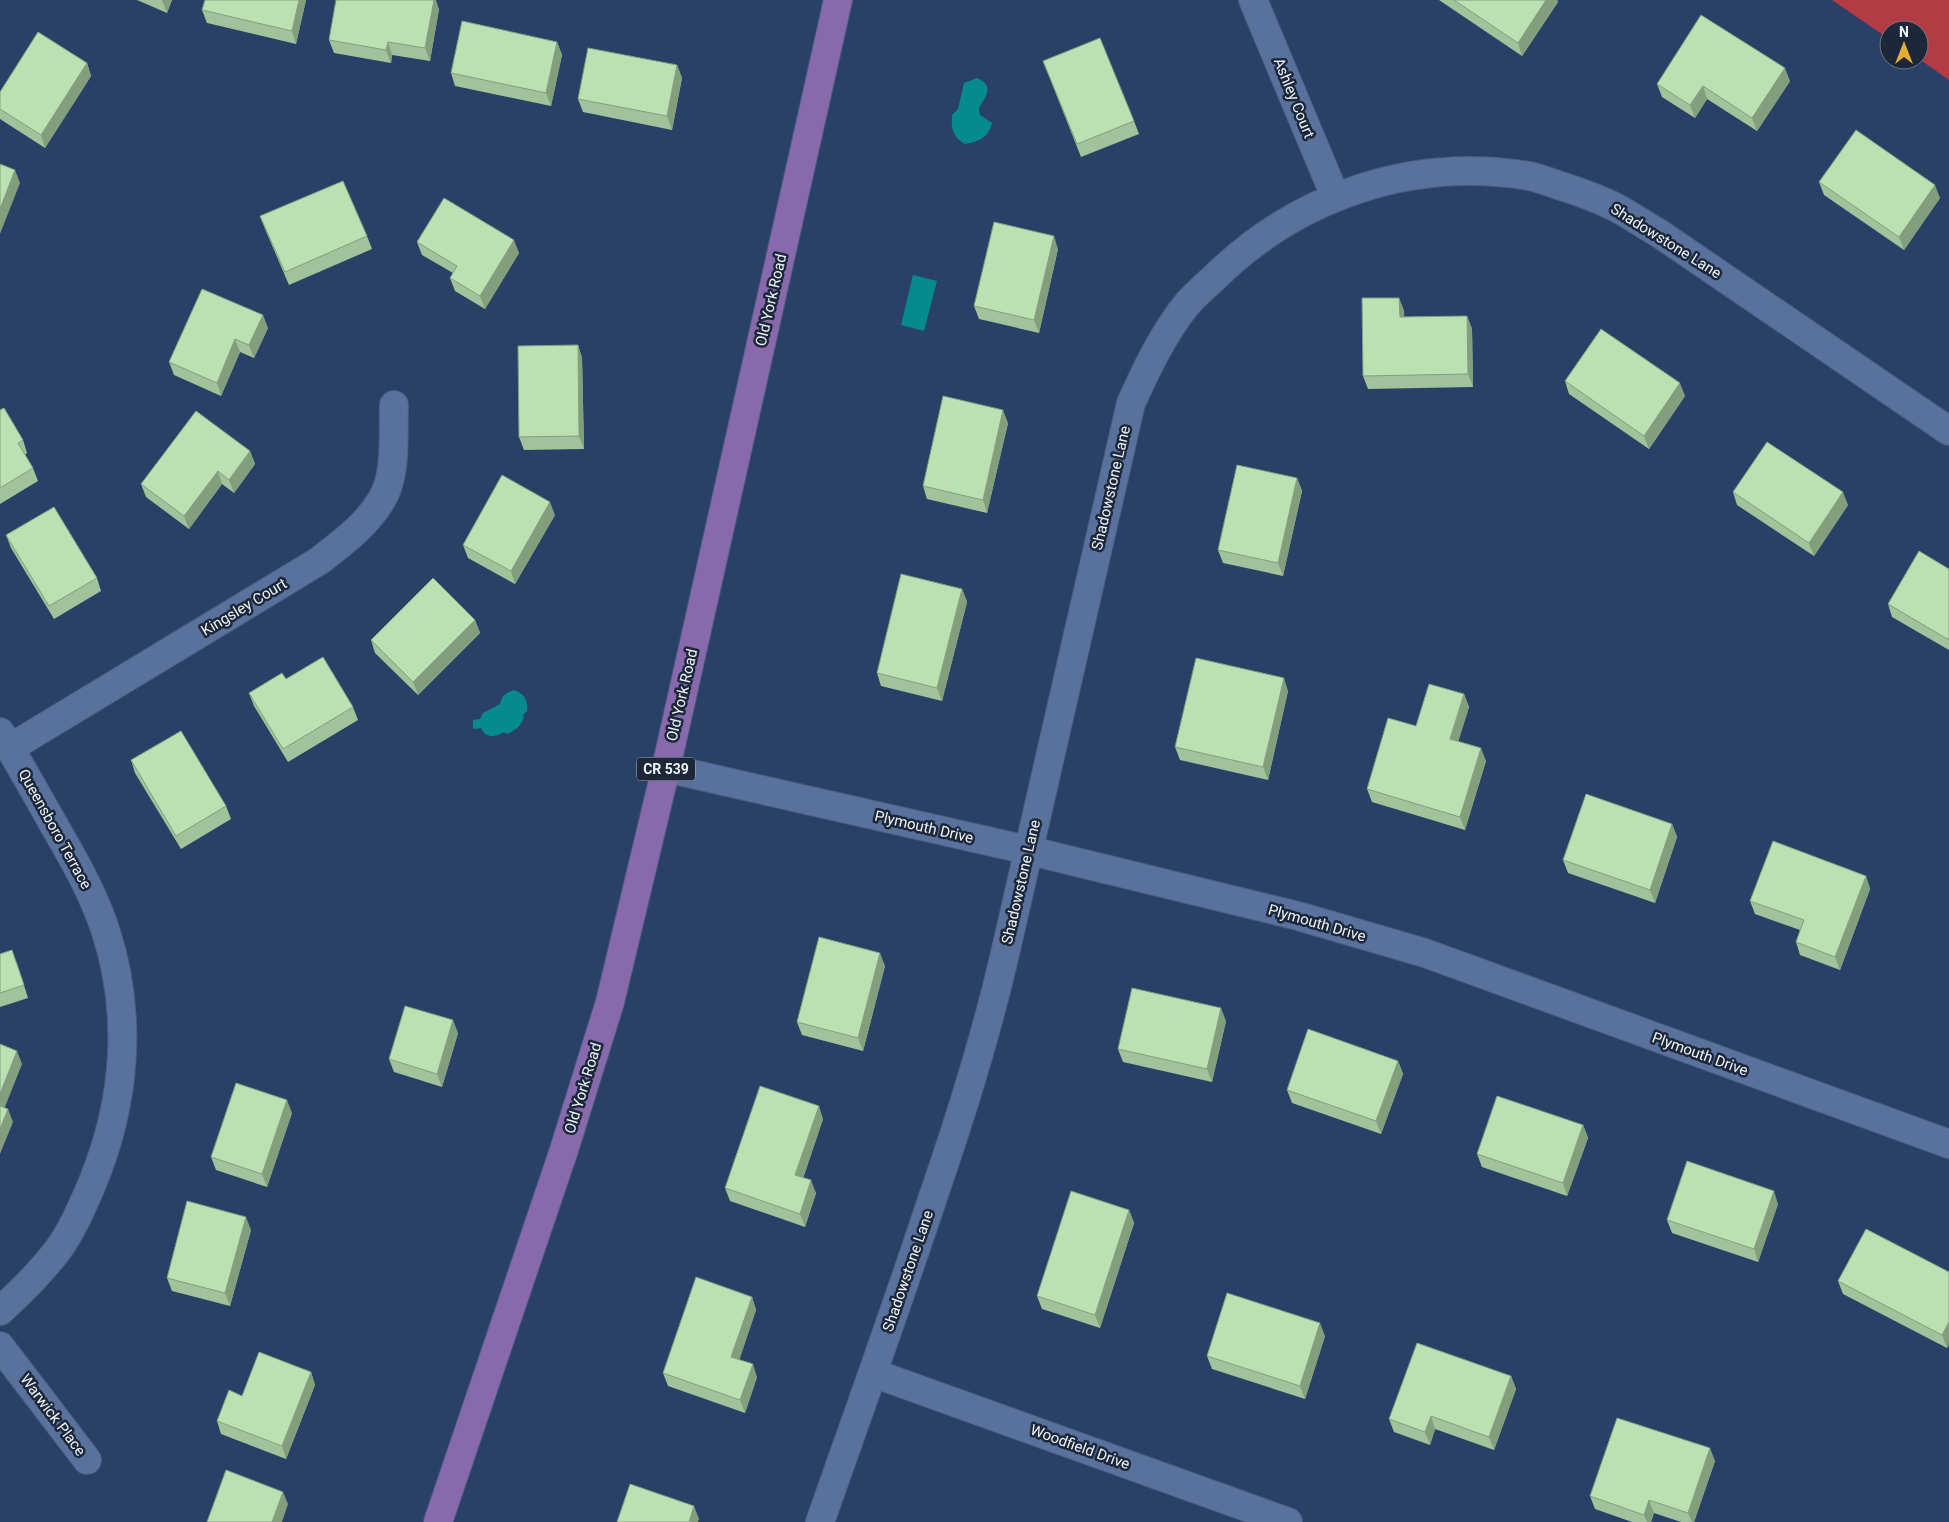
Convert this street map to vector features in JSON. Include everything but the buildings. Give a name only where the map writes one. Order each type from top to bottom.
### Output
[{"type":"main road","name":"Old York Road","points":[[438,1522],[564,1150],[610,1002],[666,768],[837,0]]},
{"type":"street","name":"Ashley Court","points":[[1254,0],[1334,196]]},
{"type":"street","name":"Shadowstone Lane","points":[[820,1522],[960,1118],[983,1040],[1000,977],[1131,403],[1158,348],[1188,304],[1236,256],[1282,224],[1334,196],[1388,180],[1436,173],[1488,172],[1531,177],[1614,206],[1660,234],[1949,431]]},
{"type":"street","name":"Kingsley Court","points":[[5,740],[319,561],[358,529],[383,498],[390,476],[394,405]]},
{"type":"street","name":"Queensboro Terrace","points":[[0,1312],[29,1284],[57,1250],[81,1209],[109,1136],[118,1097],[122,1049],[121,998],[117,974],[104,928],[85,880],[5,740]]},
{"type":"street","name":"Plymouth Drive","points":[[666,768],[1028,850],[1298,916],[1425,953],[1949,1144]]},
{"type":"street","name":"Warwick Place","points":[[0,1346],[87,1460]]},
{"type":"street","name":"Woodfield Drive","points":[[873,1373],[1288,1522]]},
{"type":"shaded area","points":[[1832,0],[1949,0],[1949,80],[1929,66],[1929,20],[1879,20],[1879,32]]},
{"type":"shaded area","points":[[977,78],[986,84],[987,88],[986,95],[979,108],[980,115],[992,123],[983,138],[965,144],[954,132],[952,115],[958,109],[964,83]]},
{"type":"shaded area","points":[[913,275],[937,281],[924,331],[901,325]]},
{"type":"shaded area","points":[[514,690],[525,698],[527,704],[527,711],[517,728],[507,734],[504,732],[491,736],[483,732],[481,728],[473,729],[473,720],[480,719],[483,713],[500,704],[504,695]]}]
